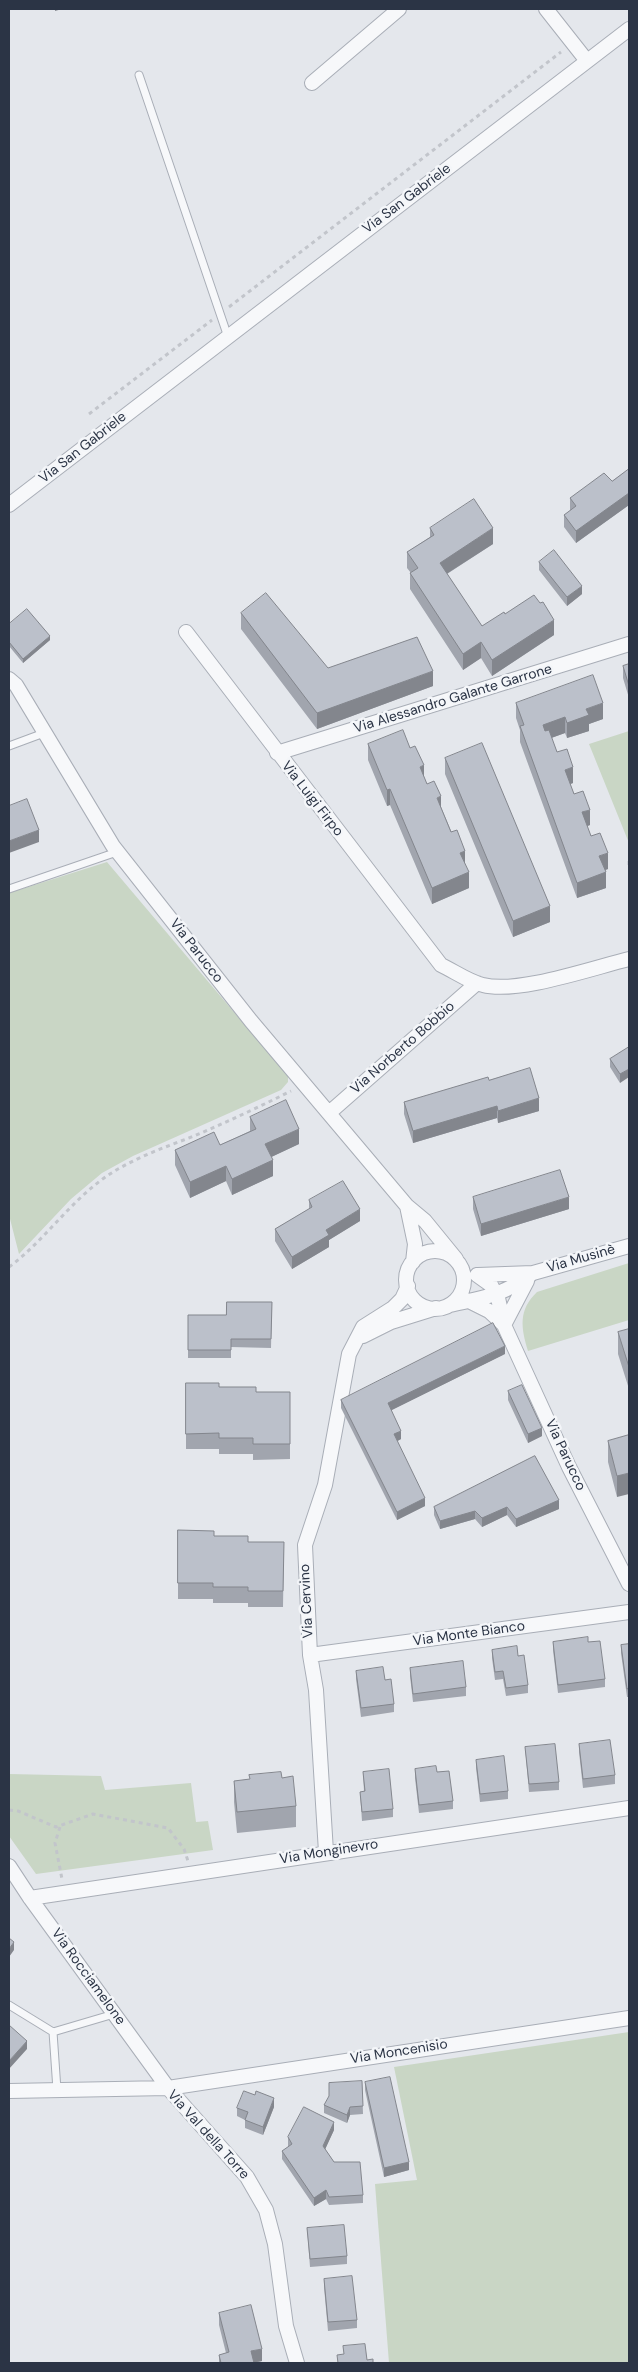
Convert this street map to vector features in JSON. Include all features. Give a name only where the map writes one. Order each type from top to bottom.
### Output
[{"type":"street","points":[[312,83],[399,9]]},
{"type":"street","points":[[546,9],[587,61]]},
{"type":"street","name":"Via San Gabriele","points":[[9,505],[629,29]]},
{"type":"street","name":"Via Luigi Firpo","points":[[186,632],[277,754],[441,965],[477,983]]},
{"type":"street","name":"Via Alessandro Galante Garrone","points":[[277,754],[629,644]]},
{"type":"street","name":"Via Parucco","points":[[9,679],[16,685],[117,852],[251,1021],[407,1206]]},
{"type":"street","points":[[477,983],[500,988],[520,986],[629,959]]},
{"type":"street","name":"Via Norberto Bobbio","points":[[329,1113],[477,983]]},
{"type":"street","points":[[407,1206],[412,1222],[415,1244],[413,1262]]},
{"type":"street","points":[[407,1206],[426,1221],[458,1262],[464,1277],[460,1295],[441,1307],[421,1304],[414,1298],[408,1286],[408,1271],[413,1262],[420,1255],[429,1251],[448,1254],[458,1262],[491,1285],[502,1309],[504,1325]]},
{"type":"street","name":"Via Musinè","points":[[533,1273],[629,1246]]},
{"type":"street","points":[[477,1275],[533,1273]]},
{"type":"street","points":[[504,1325],[519,1293],[533,1273]]},
{"type":"street","name":"Via Cervino","points":[[348,1354],[362,1336],[375,1329],[441,1307],[496,1295],[512,1288],[533,1273]]},
{"type":"street","name":"Via Cervino","points":[[326,1852],[316,1690],[310,1655],[305,1545],[325,1485],[348,1354],[363,1327],[393,1308],[402,1299],[408,1286]]},
{"type":"street","points":[[469,1301],[489,1311],[504,1325]]},
{"type":"street","name":"Via Parucco","points":[[504,1325],[569,1467],[628,1579]]},
{"type":"street","name":"Via Monte Bianco","points":[[310,1655],[629,1612]]},
{"type":"street","name":"Via Monginevro","points":[[30,1898],[326,1852],[629,1808]]},
{"type":"street","name":"Via Rocciamelone","points":[[9,1866],[30,1898],[168,2088]]},
{"type":"street","name":"Via Moncenisio","points":[[168,2088],[629,2018]]},
{"type":"street","name":"Via Val della Torre","points":[[9,2091],[168,2088],[247,2177],[266,2210],[275,2244],[286,2326],[296,2363]]},
{"type":"lane","points":[[139,75],[228,337]]},
{"type":"lane","points":[[9,746],[44,732]]},
{"type":"lane","points":[[9,889],[117,852]]},
{"type":"lane","points":[[9,2005],[53,2032],[114,2014]]},
{"type":"lane","points":[[53,2032],[57,2090]]},
{"type":"path","points":[[89,414],[573,43]]},
{"type":"path","points":[[629,862],[629,869]]},
{"type":"path","points":[[9,1267],[31,1248],[71,1204],[105,1177],[138,1159],[210,1129],[305,1084]]},
{"type":"path","points":[[9,1810],[18,1811],[56,1827],[93,1814],[168,1828],[184,1849],[192,1873]]},
{"type":"path","points":[[60,1826],[55,1843],[66,1893]]},
{"type":"green space","points":[[629,731],[629,843],[589,744]]},
{"type":"green space","points":[[107,862],[288,1076],[288,1082],[281,1090],[133,1156],[102,1173],[71,1199],[19,1254],[9,1215],[9,893]]},
{"type":"green space","points":[[629,1263],[629,1320],[528,1351],[523,1327],[524,1313],[537,1292]]},
{"type":"green space","points":[[9,1774],[101,1776],[105,1790],[191,1783],[196,1822],[208,1821],[213,1850],[36,1874],[9,1836]]},
{"type":"green space","points":[[629,2032],[629,2363],[389,2363],[375,2184],[417,2180],[394,2067]]},
{"type":"building","points":[[629,469],[629,493],[576,531],[564,515],[576,506],[570,498],[604,473],[612,481]]},
{"type":"building","points":[[474,499],[493,528],[440,563],[482,626],[534,595],[540,603],[543,602],[554,620],[492,660],[481,642],[463,654],[410,573],[418,568],[407,552],[434,535],[430,528]]},
{"type":"building","points":[[554,550],[582,586],[567,597],[539,562]]},
{"type":"building","points":[[266,593],[328,668],[417,637],[433,671],[317,713],[241,613]]},
{"type":"building","points":[[27,609],[50,636],[23,659],[9,642],[9,624]]},
{"type":"building","points":[[629,664],[629,686],[623,666]]},
{"type":"building","points":[[593,675],[603,703],[586,709],[589,715],[567,723],[565,717],[543,725],[545,731],[549,730],[557,752],[567,749],[573,767],[565,770],[574,794],[583,791],[590,810],[582,812],[591,836],[600,833],[608,853],[599,856],[606,872],[577,883],[520,726],[524,725],[516,703]]},
{"type":"building","points":[[403,730],[410,748],[415,746],[424,765],[420,767],[427,784],[434,781],[441,796],[437,798],[451,832],[457,830],[465,851],[460,853],[469,872],[432,888],[390,789],[387,790],[368,744]]},
{"type":"building","points":[[482,743],[550,906],[513,921],[445,758]]},
{"type":"building","points":[[27,799],[39,830],[9,841],[9,806]]},
{"type":"building","points":[[629,1047],[629,1069],[620,1074],[610,1059]]},
{"type":"building","points":[[530,1068],[539,1098],[498,1111],[497,1106],[413,1131],[404,1102],[488,1077],[489,1080]]},
{"type":"building","points":[[286,1100],[299,1129],[265,1144],[273,1160],[232,1179],[226,1166],[190,1182],[175,1150],[214,1132],[220,1145],[256,1129],[250,1117]]},
{"type":"building","points":[[560,1170],[569,1197],[481,1224],[473,1197]]},
{"type":"building","points":[[343,1181],[360,1209],[326,1230],[329,1235],[292,1257],[275,1229],[312,1207],[309,1200]]},
{"type":"building","points":[[227,1302],[272,1302],[271,1339],[231,1339],[231,1350],[188,1350],[188,1315],[226,1315]]},
{"type":"building","points":[[493,1323],[505,1346],[388,1403],[401,1431],[394,1434],[425,1498],[397,1512],[341,1400]]},
{"type":"building","points":[[629,1329],[629,1367],[618,1332]]},
{"type":"building","points":[[186,1383],[219,1383],[219,1387],[256,1387],[256,1392],[290,1392],[290,1444],[253,1444],[253,1438],[219,1438],[219,1433],[186,1434]]},
{"type":"building","points":[[522,1385],[542,1428],[528,1434],[508,1391]]},
{"type":"building","points":[[629,1435],[629,1473],[617,1476],[608,1441]]},
{"type":"building","points":[[535,1456],[559,1500],[516,1519],[507,1507],[482,1518],[475,1511],[440,1521],[434,1507]]},
{"type":"building","points":[[178,1530],[214,1531],[214,1536],[248,1536],[248,1542],[284,1542],[283,1591],[248,1591],[248,1587],[213,1587],[213,1583],[178,1583]]},
{"type":"building","points":[[588,1637],[588,1642],[600,1641],[605,1679],[558,1685],[553,1642]]},
{"type":"building","points":[[629,1644],[629,1688],[627,1689],[621,1645]]},
{"type":"building","points":[[517,1646],[518,1656],[524,1655],[528,1685],[506,1688],[503,1671],[495,1672],[492,1650]]},
{"type":"building","points":[[463,1661],[466,1687],[413,1694],[410,1668]]},
{"type":"building","points":[[383,1667],[385,1680],[391,1679],[394,1704],[361,1708],[356,1671]]},
{"type":"building","points":[[610,1740],[615,1775],[583,1779],[579,1744]]},
{"type":"building","points":[[555,1744],[559,1782],[529,1784],[525,1747]]},
{"type":"building","points":[[504,1756],[508,1791],[480,1794],[476,1760]]},
{"type":"building","points":[[436,1766],[437,1772],[449,1771],[453,1801],[419,1805],[415,1769]]},
{"type":"building","points":[[389,1769],[393,1809],[362,1812],[360,1792],[365,1791],[363,1772]]},
{"type":"building","points":[[281,1772],[282,1778],[293,1776],[296,1806],[237,1812],[234,1781],[250,1779],[249,1775]]},
{"type":"building","points":[[9,1938],[14,1942],[9,1949]]},
{"type":"building","points":[[9,2025],[27,2041],[9,2061]]},
{"type":"building","points":[[390,2077],[409,2162],[384,2168],[365,2082]]},
{"type":"building","points":[[362,2081],[363,2106],[350,2107],[347,2115],[324,2105],[329,2096],[329,2083]]},
{"type":"building","points":[[244,2091],[255,2095],[256,2091],[274,2098],[263,2127],[245,2120],[248,2112],[237,2108]]},
{"type":"building","points":[[304,2107],[334,2122],[323,2146],[334,2162],[360,2162],[363,2195],[329,2197],[326,2190],[314,2198],[282,2151],[292,2144],[288,2137]]},
{"type":"building","points":[[344,2225],[347,2256],[310,2259],[307,2228]]},
{"type":"building","points":[[352,2276],[357,2320],[328,2322],[324,2279]]},
{"type":"building","points":[[251,2305],[262,2349],[251,2351],[254,2363],[221,2363],[219,2355],[229,2352],[219,2313]]},
{"type":"building","points":[[365,2344],[367,2360],[373,2359],[373,2363],[338,2363],[337,2355],[344,2354],[343,2346]]}]
